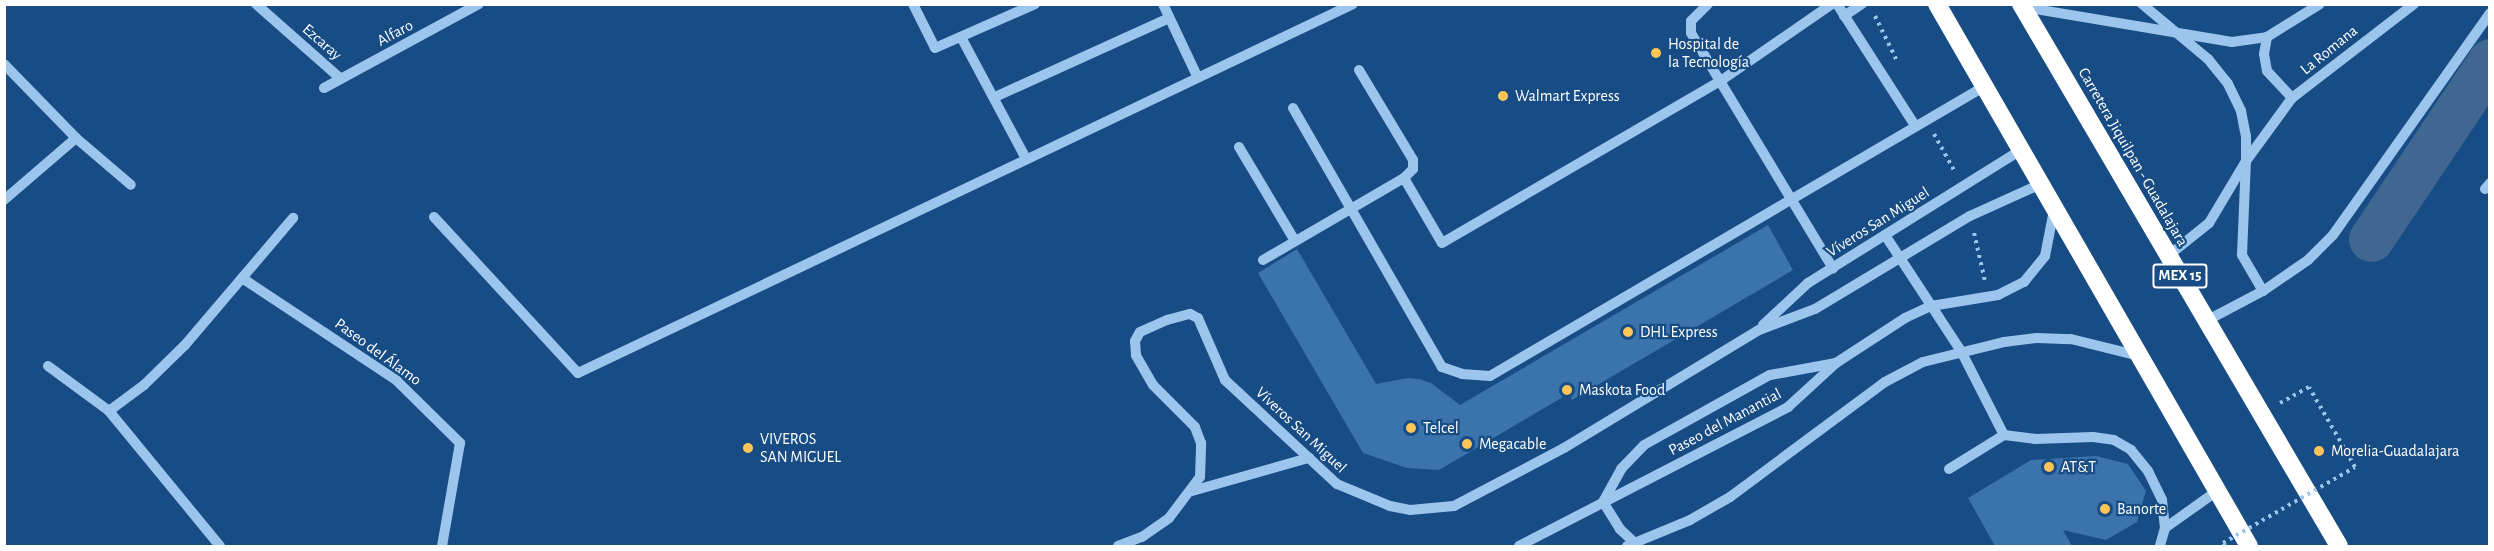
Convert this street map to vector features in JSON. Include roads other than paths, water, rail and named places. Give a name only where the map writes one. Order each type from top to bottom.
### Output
[{"type":"highway","points":[[1937,4],[2249,546]]},
{"type":"highway","name":"Carretera Jiquilpan - Guadalajara","points":[[2022,6],[2339,546]]},
{"type":"street","name":"Ezcaray","points":[[256,4],[341,79]]},
{"type":"street","name":"Alfaro","points":[[324,88],[479,4]]},
{"type":"street","points":[[913,4],[935,48],[1035,4]]},
{"type":"street","points":[[1163,4],[1197,76]]},
{"type":"street","points":[[434,217],[578,372],[1025,157],[1353,4]]},
{"type":"street","points":[[1708,4],[1691,21],[1691,33],[1789,199],[1833,268]]},
{"type":"street","points":[[1404,178],[1442,243],[1719,82],[1832,4]]},
{"type":"street","points":[[1837,4],[1914,124]]},
{"type":"street","points":[[1844,16],[1862,4]]},
{"type":"street","points":[[2142,4],[2180,33],[2228,84],[2241,111],[2246,161],[2242,255],[2263,291]]},
{"type":"street","points":[[2022,6],[2232,42],[2267,37],[2320,4]]},
{"type":"street","name":"La Romana","points":[[2168,256],[2209,223],[2246,161],[2292,98],[2414,4]]},
{"type":"street","points":[[2206,321],[2263,291],[2308,260],[2333,235],[2490,13]]},
{"type":"street","points":[[995,97],[1169,18]]},
{"type":"street","points":[[961,37],[1025,157]]},
{"type":"street","points":[[2267,37],[2264,54],[2267,71],[2292,98]]},
{"type":"street","points":[[4,64],[76,138],[131,185]]},
{"type":"street","points":[[1263,260],[1404,178],[1413,169],[1413,160],[1359,70]]},
{"type":"street","points":[[1293,108],[1442,367],[1462,374],[1490,376],[1914,124],[1985,86]]},
{"type":"street","points":[[4,200],[76,138]]},
{"type":"street","points":[[1239,147],[1295,241]]},
{"type":"street","name":"Víveros San Miguel","points":[[1759,330],[1808,284],[2021,150]]},
{"type":"street","name":"Víveros San Miguel","points":[[1118,546],[1156,529],[1192,491],[1200,477],[1201,443],[1187,417],[1149,380],[1136,355],[1135,341],[1140,332],[1187,314],[1201,323],[1225,380],[1337,484],[1372,501],[1410,510],[1454,506],[1564,448],[1759,330],[1815,309],[1970,216],[2041,184]]},
{"type":"street","name":"Paseo del Manantial","points":[[1519,546],[1788,407],[1836,363],[1879,332],[1931,306],[1989,297],[2025,282],[2036,270],[2049,241],[2054,207]]},
{"type":"street","points":[[109,411],[144,385],[185,345],[293,218]]},
{"type":"street","points":[[1885,235],[1899,260],[1961,351],[2004,435]]},
{"type":"street","name":"Paseo del Álamo","points":[[242,278],[396,380],[460,443],[442,546]]},
{"type":"street","points":[[1836,363],[1770,375],[1676,424],[1644,445],[1621,469],[1603,502],[1633,546],[1730,497],[1902,372],[1961,351],[2015,340],[2071,339],[2139,356]]},
{"type":"street","points":[[48,366],[109,411],[220,546]]},
{"type":"street","points":[[1950,469],[2004,435],[2114,441],[2130,450],[2148,471],[2162,500],[2165,528],[2160,546]]},
{"type":"street","points":[[1192,491],[1309,458]]},
{"type":"street","points":[[2165,528],[2217,491]]},
{"type":"waterway","points":[[2371,239],[2490,61]]},
{"type":"place","name":"Hospital de la Tecnología","points":[[1656,53]]},
{"type":"place","name":"Walmart Express","points":[[1503,96]]},
{"type":"place","name":"DHL Express","points":[[1628,332]]},
{"type":"place","name":"Maskota Food","points":[[1567,390]]},
{"type":"place","name":"Telcel","points":[[1411,428]]},
{"type":"place","name":"Megacable","points":[[1467,444]]},
{"type":"place","name":"VIVEROS SAN MIGUEL","points":[[748,448]]},
{"type":"place","name":"Morelia-Guadalajara","points":[[2319,451]]},
{"type":"place","name":"AT&T","points":[[2049,467]]},
{"type":"place","name":"Banorte","points":[[2105,509]]}]
